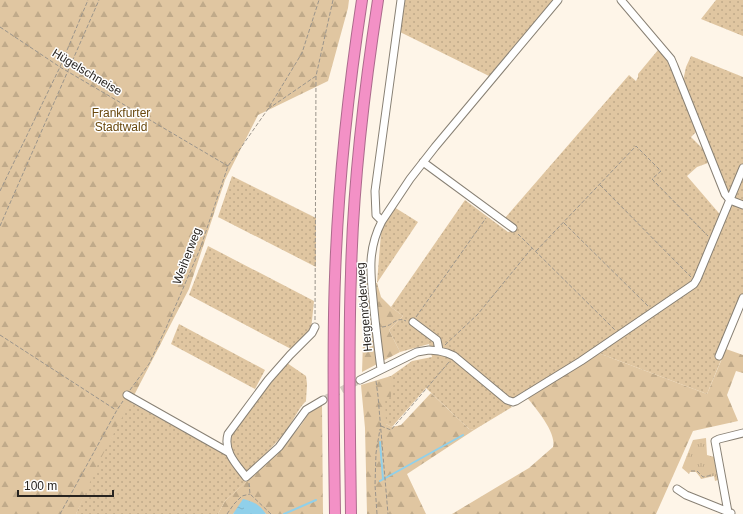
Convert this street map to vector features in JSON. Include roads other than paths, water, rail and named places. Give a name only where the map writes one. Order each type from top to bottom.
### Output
[{"type":"highway","points":[[335,514],[335,271],[344,139],[362,0]]},
{"type":"highway","points":[[351,514],[349,385],[352,245],[360,141],[369,57],[378,0]]},
{"type":"street","points":[[382,221],[376,215],[375,191],[401,0]]},
{"type":"street","name":"Hergenröderweg","points":[[378,371],[376,328],[370,269],[377,230],[423,162],[558,0]]},
{"type":"street","points":[[621,0],[666,53],[674,66],[725,194],[730,200],[743,205]]},
{"type":"street","points":[[423,162],[513,228]]},
{"type":"street","points":[[360,380],[417,352],[439,350],[454,356],[507,400],[514,402],[516,401],[581,361],[696,282],[743,168]]},
{"type":"street","points":[[719,356],[743,298]]},
{"type":"street","points":[[413,322],[437,340],[439,350]]},
{"type":"street","points":[[315,327],[312,333],[268,380],[228,434],[228,452],[246,477],[279,447],[306,410],[322,400]]},
{"type":"street","points":[[127,395],[228,452]]},
{"type":"street","points":[[731,513],[715,441],[719,438],[743,433]]},
{"type":"street","points":[[677,489],[686,495],[731,513]]},
{"type":"water","points":[[243,499],[256,504],[266,514],[233,514]]},
{"type":"waterway","points":[[380,481],[463,435]]},
{"type":"waterway","points":[[380,442],[383,479]]},
{"type":"waterway","points":[[284,514],[316,500]]},
{"type":"tunnel","points":[[323,400],[360,380]]},
{"type":"park label","name":"Frankfurter Stadtwald","points":[[121,120]]}]
